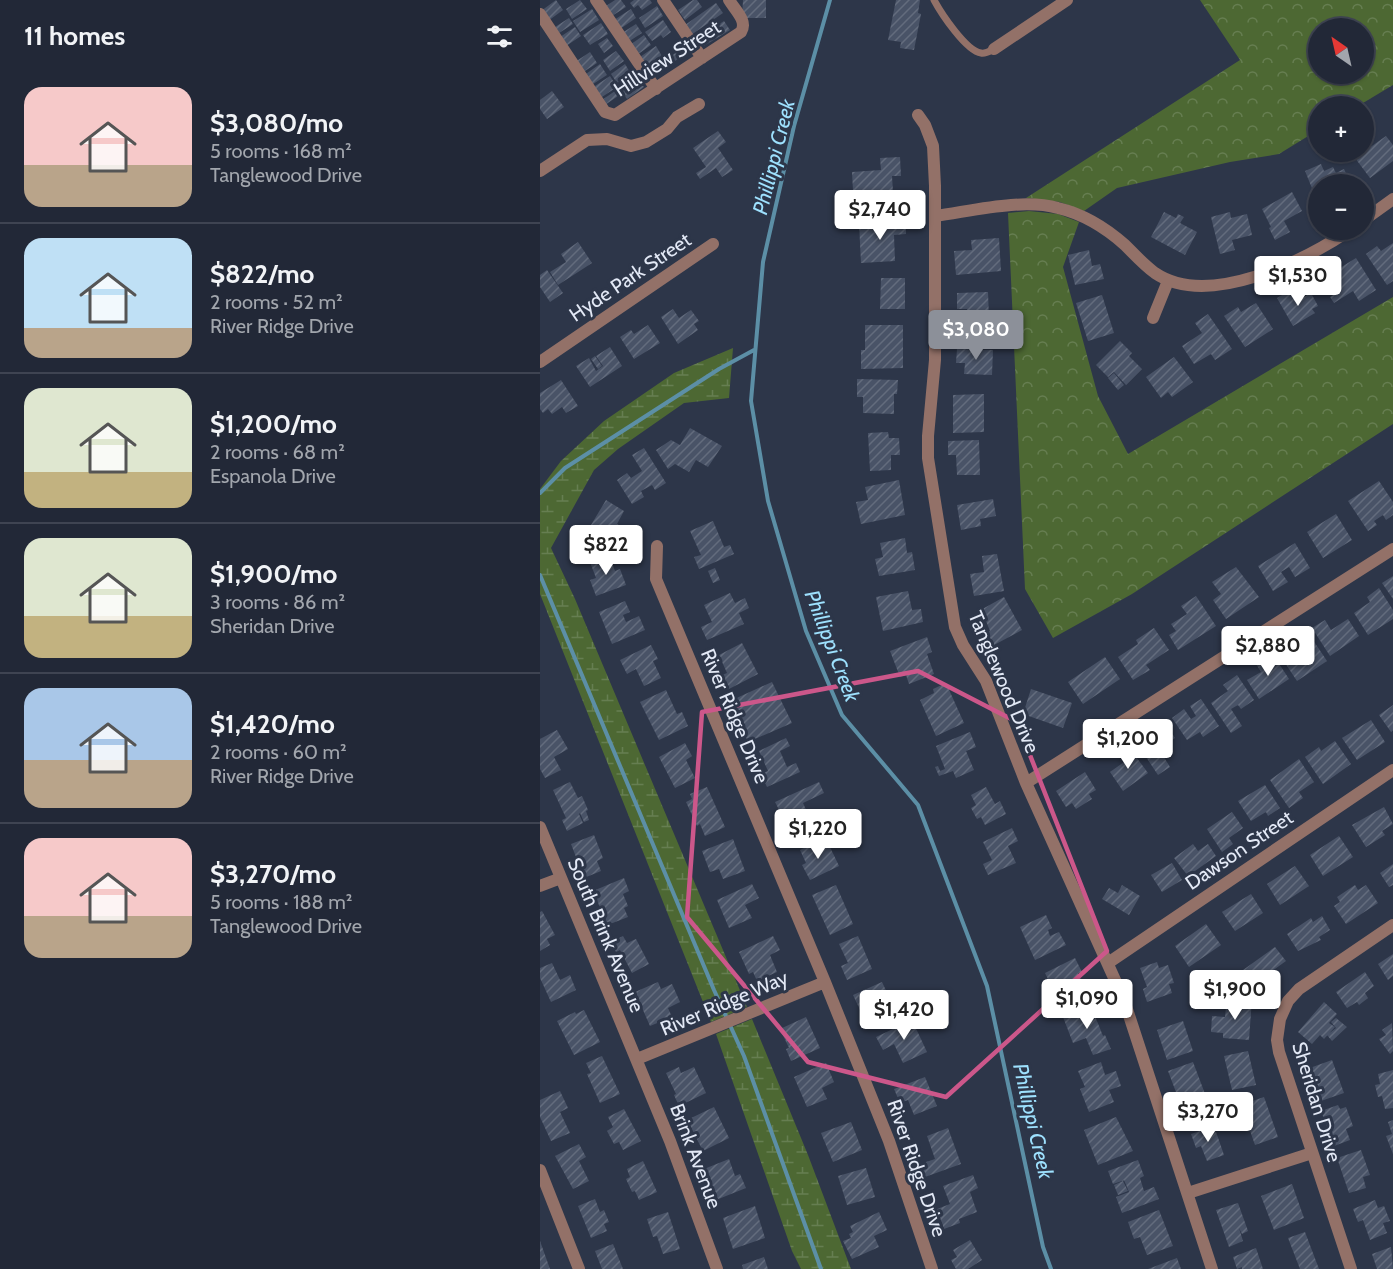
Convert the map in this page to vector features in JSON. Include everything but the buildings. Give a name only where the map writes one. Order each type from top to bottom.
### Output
[{"type":"street","points":[[596,0],[656,88]]},
{"type":"street","points":[[663,0],[702,58]]},
{"type":"street","name":"Hillview Street","points":[[540,14],[605,112],[615,115],[744,29],[744,22],[729,0]]},
{"type":"street","points":[[994,49],[1067,0]]},
{"type":"street","points":[[540,171],[587,140],[607,139],[631,146],[646,142],[667,129],[677,117],[699,104]]},
{"type":"street","name":"Tanglewood Drive","points":[[918,115],[926,125],[933,146],[935,360],[928,436],[930,476],[955,627],[963,645],[986,681],[1026,783],[1124,1000],[1212,1269]]},
{"type":"street","points":[[1374,212],[1393,198]]},
{"type":"street","points":[[935,216],[1028,205],[1059,208],[1107,230],[1153,272],[1168,281],[1187,285],[1206,286],[1255,276],[1299,259],[1332,240]]},
{"type":"street","name":"Hyde Park Street","points":[[540,362],[713,244]]},
{"type":"street","points":[[1153,318],[1168,281]]},
{"type":"street","name":"River Ridge Drive","points":[[657,546],[656,579],[889,1141],[932,1269]]},
{"type":"street","points":[[1026,783],[1393,549]]},
{"type":"street","name":"Dawson Street","points":[[1108,963],[1393,770]]},
{"type":"street","name":"South Brink Avenue","points":[[540,826],[637,1059]]},
{"type":"street","points":[[540,886],[561,878]]},
{"type":"street","name":"Sheridan Drive","points":[[1351,1269],[1277,1040],[1280,1019],[1288,1001],[1299,989],[1393,925]]},
{"type":"street","name":"River Ridge Way","points":[[637,1059],[825,982]]},
{"type":"street","name":"Brink Avenue","points":[[637,1059],[691,1194],[717,1269]]},
{"type":"street","points":[[1188,1193],[1312,1153]]},
{"type":"street","points":[[540,1170],[579,1269]]},
{"type":"lane","points":[[933,0],[970,48],[978,53],[994,49]]},
{"type":"highlighted area","points":[[918,671],[1017,722],[1107,951],[946,1097],[808,1062],[687,917],[702,712]]},
{"type":"green space","points":[[1200,0],[1393,0],[1393,85],[1374,96],[1308,96],[1308,136],[1279,154],[1230,162],[1117,188],[1084,211],[1060,202],[1026,198],[1240,60]]},
{"type":"green space","points":[[1029,211],[1058,214],[1079,222],[1063,267],[1098,396],[1128,454],[1393,297],[1393,424],[1132,594],[1053,638],[1025,589],[1008,213]]},
{"type":"green space","points":[[733,348],[729,398],[684,403],[618,449],[594,470],[551,548],[575,599],[747,1007],[711,1022],[540,594],[540,489],[561,461],[604,421],[674,373]]},
{"type":"green space","points":[[752,1019],[808,1155],[851,1269],[801,1269],[792,1251],[716,1034]]},
{"type":"waterway","name":"Phillippi Creek","points":[[830,0],[794,126],[763,262],[751,401],[768,501],[806,631],[842,715],[918,805],[987,986],[1043,1247],[1051,1269]]},
{"type":"waterway","points":[[540,493],[565,468],[719,369],[754,350]]},
{"type":"waterway","points":[[540,575],[714,990],[744,1056],[821,1269]]}]
